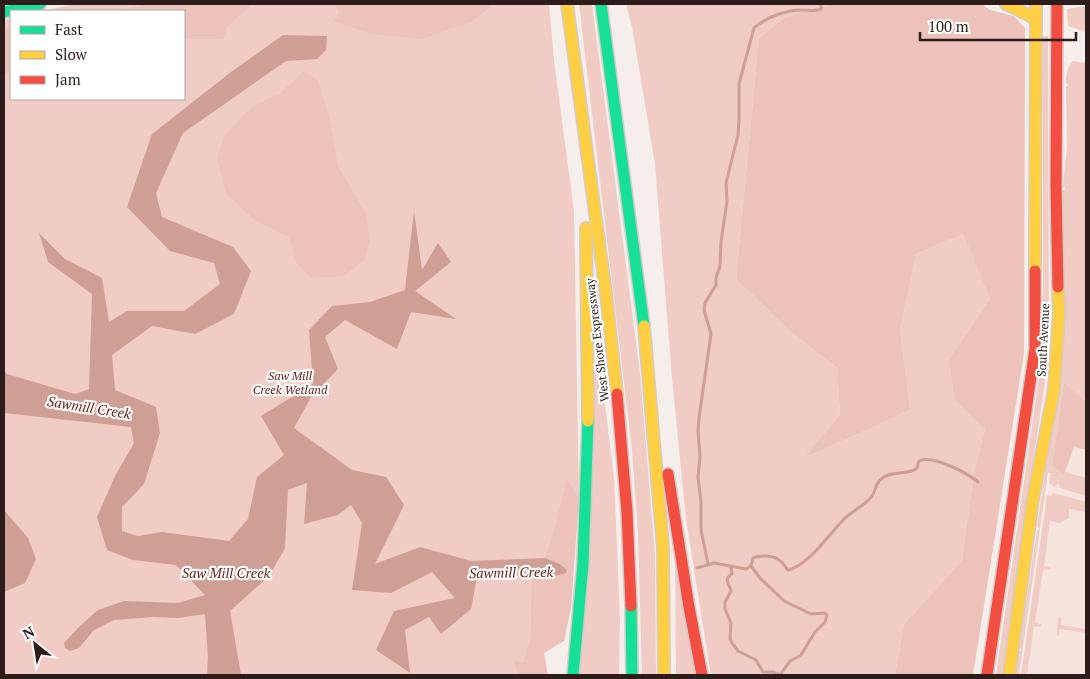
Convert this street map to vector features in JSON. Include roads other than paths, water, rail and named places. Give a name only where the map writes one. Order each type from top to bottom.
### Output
[{"type":"main road","points":[[13,10],[40,4]]},
{"type":"main road","name":"West Shore Expressway","points":[[567,4],[608,307],[622,433],[630,550],[632,675]]},
{"type":"main road","points":[[601,4],[642,304],[689,606],[702,675]]},
{"type":"main road","points":[[1006,4],[1036,19]]},
{"type":"main road","name":"South Avenue","points":[[987,675],[1035,349],[1036,4]]},
{"type":"main road","name":"South Avenue","points":[[1009,675],[1033,500],[1054,379],[1059,312],[1056,186],[1057,4]]},
{"type":"main road","points":[[574,675],[584,556],[590,359],[583,125]]},
{"type":"main road","points":[[642,304],[663,548],[664,675]]},
{"type":"water","name":"Saw Mill Creek","points":[[283,35],[327,36],[326,50],[317,59],[286,61],[183,133],[156,193],[162,217],[233,247],[251,271],[234,314],[195,334],[152,326],[112,355],[115,390],[156,407],[160,433],[144,484],[122,507],[122,531],[138,536],[162,532],[229,541],[248,519],[257,477],[284,455],[261,416],[313,384],[309,330],[332,306],[370,302],[405,290],[414,211],[422,270],[438,243],[451,262],[415,291],[456,319],[411,312],[397,349],[345,320],[325,337],[338,369],[311,397],[294,428],[352,470],[386,477],[404,505],[375,564],[420,547],[471,561],[545,558],[560,564],[567,570],[566,573],[551,577],[532,575],[477,577],[471,609],[441,634],[429,617],[405,630],[410,673],[376,650],[394,611],[455,598],[432,572],[391,593],[352,590],[362,523],[351,505],[338,515],[304,524],[307,483],[288,490],[285,548],[269,576],[230,611],[241,675],[207,675],[208,657],[205,614],[178,618],[153,617],[114,620],[94,630],[79,648],[70,651],[65,648],[64,643],[98,610],[124,601],[178,603],[205,595],[176,565],[133,560],[107,550],[97,517],[115,476],[134,443],[131,427],[4,413],[4,371],[7,374],[75,394],[89,389],[92,294],[48,262],[39,233],[65,259],[102,278],[109,322],[127,311],[184,311],[220,284],[214,263],[170,251],[127,207],[152,134],[231,72]]},
{"type":"water","points":[[4,510],[28,538],[36,559],[25,583],[4,592],[5,549]]},
{"type":"waterway","points":[[708,564],[701,530],[701,502],[698,477],[700,457],[699,418],[711,334],[704,310],[705,303],[716,285],[720,266],[721,242],[727,201],[726,183],[738,135],[739,84],[754,28],[777,14],[798,10],[819,10],[821,9],[821,4]]},
{"type":"waterway","points":[[697,568],[714,563],[746,569],[751,566],[753,558],[762,556],[776,558],[788,570],[796,567],[819,548],[845,518],[869,499],[881,479],[885,476],[909,472],[917,468],[919,461],[932,460],[940,462],[978,482]]},
{"type":"waterway","points":[[751,566],[760,578],[784,601],[811,614],[825,613],[827,615],[825,622],[815,632],[801,655],[790,661],[780,675]]},
{"type":"waterway","points":[[731,567],[732,574],[727,579],[731,591],[725,602],[725,609],[731,623],[730,639],[738,651],[756,660],[763,672],[773,672],[780,675]]},
{"type":"park label","name":"Saw Mill Creek Wetland","points":[[290,382]]},
{"type":"water label","name":"Sawmill Creek","points":[[89,407]]},
{"type":"water label","name":"Sawmill Creek","points":[[511,572]]}]
